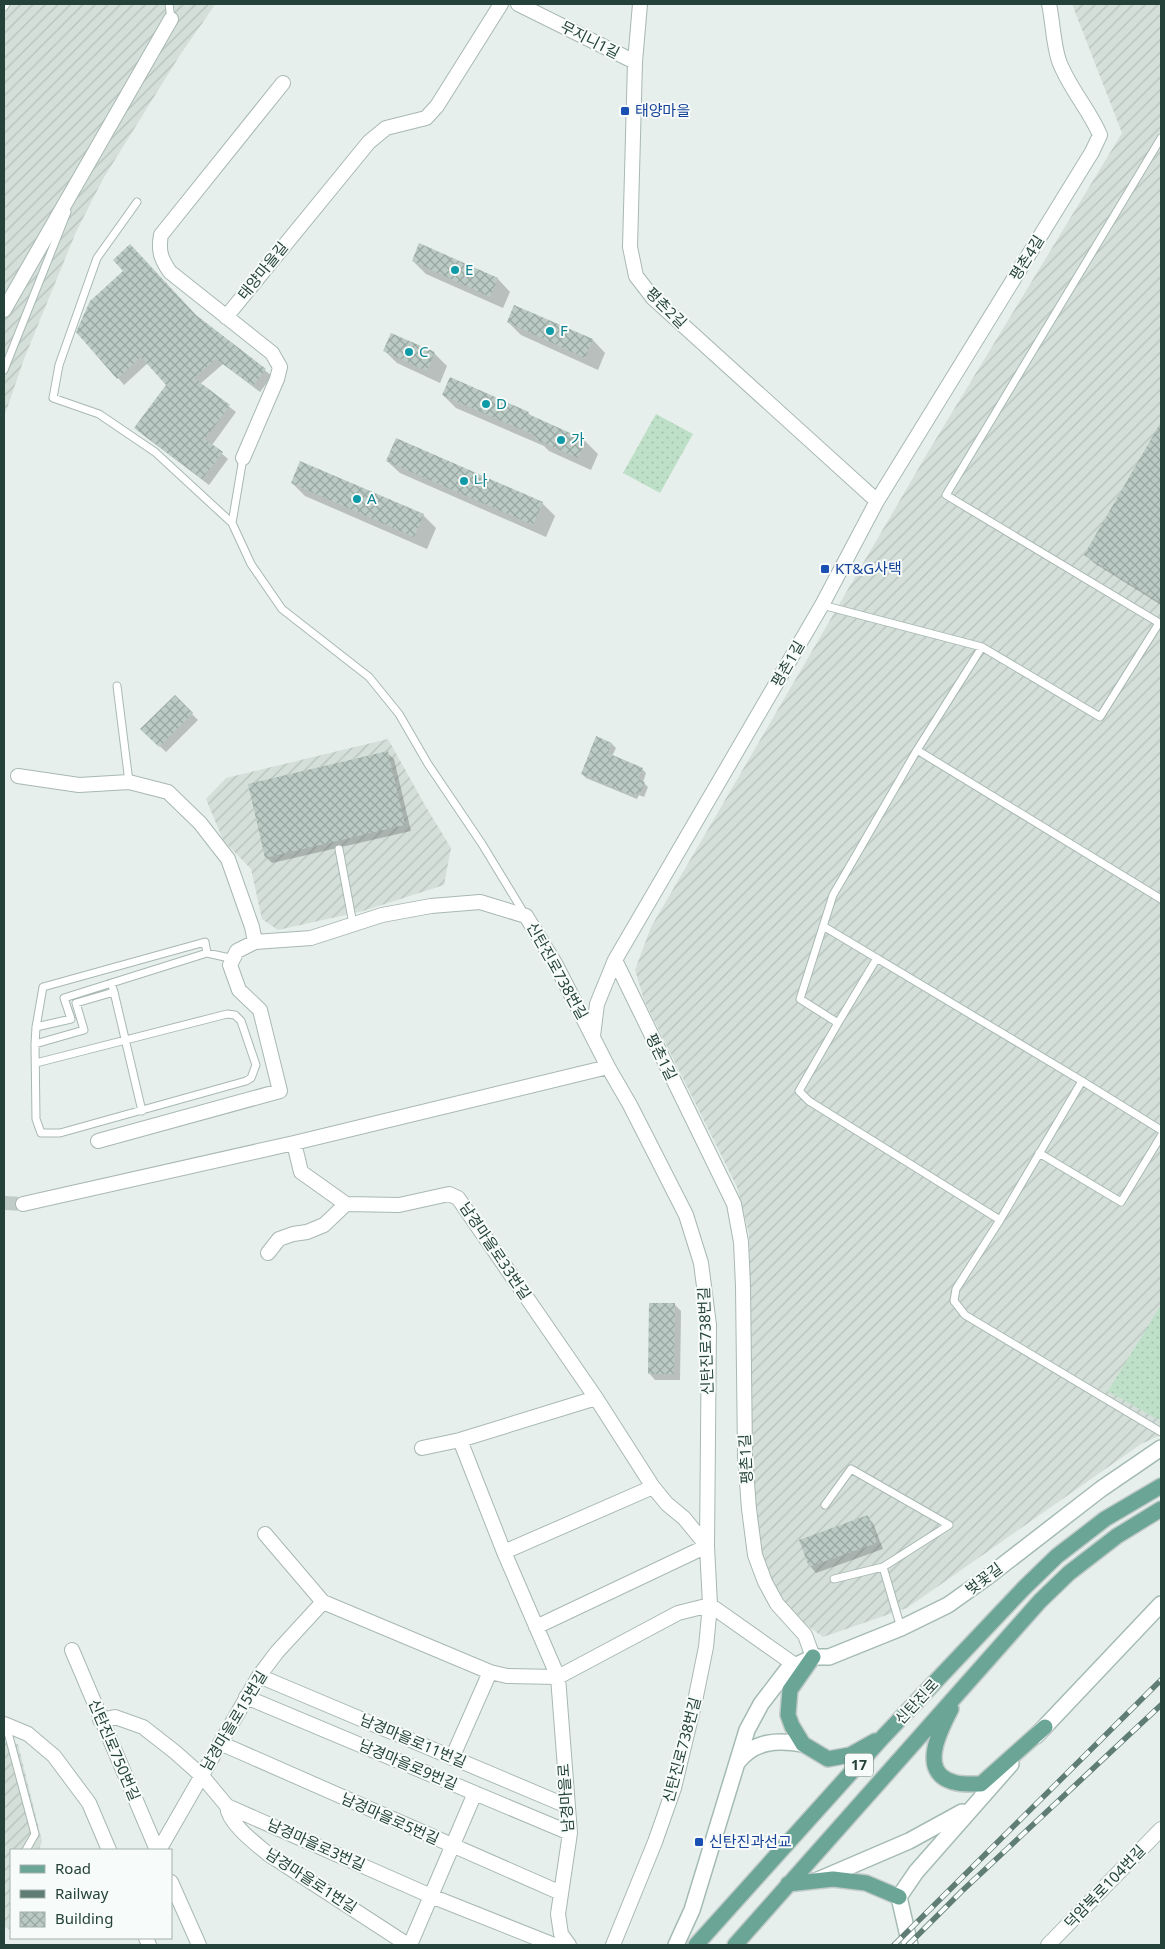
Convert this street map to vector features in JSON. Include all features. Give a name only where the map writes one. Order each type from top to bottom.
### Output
[{"type":"main road","name":"신탄진로","points":[[696,1945],[883,1737],[1024,1588],[1057,1556],[1105,1519],[1161,1486]]},
{"type":"main road","name":"신탄진로","points":[[735,1945],[1040,1601],[1069,1573],[1117,1536],[1161,1508]]},
{"type":"main road","points":[[813,1657],[790,1690],[788,1714],[792,1726],[804,1744],[828,1759],[850,1755],[883,1737]]},
{"type":"main road","points":[[962,1688],[941,1728],[934,1749],[934,1764],[942,1775],[953,1782],[981,1784],[1045,1727]]},
{"type":"main road","points":[[788,1884],[833,1879],[866,1883],[899,1897]]},
{"type":"street","name":"태양마을길","points":[[226,317],[369,142],[386,128],[426,118],[437,106],[501,4]]},
{"type":"street","name":"무지니1길","points":[[518,4],[634,62]]},
{"type":"street","name":"평촌2길","points":[[640,4],[634,62],[630,247],[636,276],[653,298],[877,501]]},
{"type":"street","name":"평촌4길","points":[[877,501],[1092,152],[1100,135],[1092,116],[1076,94],[1058,60],[1049,4]]},
{"type":"street","points":[[4,310],[171,19]]},
{"type":"street","points":[[243,458],[277,379],[280,367],[272,353],[170,272],[162,260],[158,247],[161,235],[283,82]]},
{"type":"street","name":"평촌1길","points":[[813,1657],[805,1636],[776,1604],[765,1582],[755,1554],[745,1456],[744,1286],[741,1242],[734,1204],[615,960],[822,605],[877,501]]},
{"type":"street","points":[[18,776],[79,785],[129,782],[168,792],[200,823],[228,859],[252,927],[255,942],[237,951],[230,965],[240,990],[260,1010],[280,1091],[98,1141]]},
{"type":"street","name":"신탄진로738번길","points":[[255,942],[311,938],[382,915],[431,906],[480,902],[526,916],[556,966],[686,1215],[701,1263],[709,1325],[707,1546],[710,1605],[703,1666],[674,1788],[655,1842],[613,1945]]},
{"type":"street","points":[[593,1036],[597,1004],[615,960]]},
{"type":"street","points":[[23,1204],[294,1143],[608,1067]]},
{"type":"street","points":[[268,1253],[279,1239],[293,1234],[308,1232],[324,1225],[346,1204],[301,1172],[294,1143]]},
{"type":"street","name":"남경마을로33번길","points":[[346,1204],[400,1205],[449,1194],[458,1198],[596,1398]]},
{"type":"street","points":[[422,1448],[460,1440],[596,1398],[653,1487],[667,1504],[684,1518],[707,1546],[536,1627]]},
{"type":"street","name":"남경마을로","points":[[460,1440],[504,1552],[558,1677],[570,1833],[558,1914],[561,1934],[569,1945]]},
{"type":"street","name":"벚꽃길","points":[[791,1668],[813,1657],[829,1656],[901,1628],[948,1605],[1101,1489],[1161,1448]]},
{"type":"street","points":[[504,1552],[653,1487]]},
{"type":"street","points":[[265,1534],[323,1602],[490,1672],[507,1676],[558,1677],[678,1612],[710,1605],[791,1668],[760,1704],[747,1730],[733,1770],[711,1851],[692,1910],[676,1945]]},
{"type":"street","name":"남경마을로15번길","points":[[159,1849],[259,1676],[277,1652],[323,1602]]},
{"type":"street","points":[[910,1945],[899,1897],[916,1872],[1045,1727],[1161,1604]]},
{"type":"street","name":"신탄진로750번길","points":[[72,1650],[100,1720],[158,1849]]},
{"type":"street","points":[[452,1758],[490,1672]]},
{"type":"street","name":"남경마을로11번길","points":[[259,1676],[567,1806]]},
{"type":"street","name":"남경마을로9번길","points":[[246,1697],[570,1833]]},
{"type":"street","name":"남경마을로3번길","points":[[100,1720],[115,1717],[143,1727],[202,1776],[227,1806],[431,1896],[554,1945]]},
{"type":"street","points":[[5,1725],[28,1734],[54,1756],[89,1803],[109,1849]]},
{"type":"street","points":[[733,1770],[738,1761],[760,1745],[780,1740],[804,1744]]},
{"type":"street","name":"남경마을로5번길","points":[[220,1743],[561,1893]]},
{"type":"street","points":[[409,1945],[475,1793]]},
{"type":"street","points":[[815,1881],[909,1841],[974,1805]]},
{"type":"street","name":"남경마을로1번길","points":[[227,1806],[230,1818],[268,1854],[409,1945]]},
{"type":"street","name":"덕암북로104번길","points":[[1048,1945],[1161,1829]]},
{"type":"street","points":[[172,1884],[199,1945]]},
{"type":"lane","points":[[169,4],[171,19]]},
{"type":"lane","points":[[822,605],[982,647],[1100,717],[1160,623],[946,495],[1161,138]]},
{"type":"lane","points":[[4,370],[82,174]]},
{"type":"lane","points":[[137,202],[97,258],[59,365],[53,398],[99,414],[155,452],[232,523],[251,564],[282,609],[370,677],[399,714],[428,764],[482,844],[526,916]]},
{"type":"lane","points":[[232,523],[243,458]]},
{"type":"lane","points":[[838,1022],[800,999],[833,895],[917,750],[982,647]]},
{"type":"lane","points":[[117,686],[129,782]]},
{"type":"lane","points":[[917,750],[1161,899]]},
{"type":"lane","points":[[339,849],[353,924]]},
{"type":"lane","points":[[823,926],[1161,1130]]},
{"type":"lane","points":[[36,1063],[227,1014],[235,1015],[242,1021],[256,1065],[251,1078],[142,1111],[60,1133],[41,1133],[36,1119],[35,1044],[43,987],[205,942],[208,953]]},
{"type":"lane","points":[[36,1027],[71,1019],[64,998],[208,953],[234,959]]},
{"type":"lane","points":[[877,958],[838,1022],[799,1092],[809,1101],[1000,1220]]},
{"type":"lane","points":[[111,983],[142,1111]]},
{"type":"lane","points":[[35,1044],[84,1030],[76,1003],[114,992]]},
{"type":"lane","points":[[1082,1081],[1000,1220],[956,1289],[954,1302],[965,1315],[1161,1432]]},
{"type":"lane","points":[[1039,1153],[1121,1202],[1161,1136]]},
{"type":"lane","points":[[825,1505],[851,1469],[949,1525],[883,1567],[834,1579]]},
{"type":"lane","points":[[883,1567],[901,1628]]},
{"type":"lane","points":[[5,1725],[35,1834],[27,1849]]},
{"type":"shaded area","points":[[4,4],[214,4],[214,6],[180,55],[103,179],[76,232],[24,359],[4,417]]},
{"type":"shaded area","points":[[1072,4],[1161,4],[1161,1435],[1141,1444],[907,1608],[823,1637],[801,1621],[766,1580],[752,1505],[749,1234],[737,1187],[644,1000],[635,970],[651,927],[928,452],[1122,133]]},
{"type":"shaded area","points":[[388,739],[451,848],[444,885],[363,911],[278,930],[262,919],[251,869],[223,840],[206,799],[226,778]]},
{"type":"shaded area","points":[[4,1742],[18,1744],[42,1841],[39,1849],[10,1849],[10,1930],[4,1927]]},
{"type":"green space","points":[[656,414],[693,434],[660,493],[623,473]]},
{"type":"green space","points":[[1161,1305],[1161,1419],[1157,1419],[1108,1391]]},
{"type":"building","name":"E","points":[[419,243],[498,278],[490,297],[412,261]]},
{"type":"building","points":[[130,244],[196,315],[266,369],[253,386],[216,359],[194,378],[230,405],[205,439],[223,452],[202,479],[134,428],[166,385],[141,357],[117,379],[76,332],[90,301],[123,271],[113,260]]},
{"type":"building","name":"F","points":[[514,305],[593,339],[585,358],[507,322]]},
{"type":"building","name":"C","points":[[391,333],[435,352],[427,371],[383,351]]},
{"type":"building","points":[[450,377],[586,440],[578,458],[535,439],[536,436],[442,395]]},
{"type":"building","points":[[1161,422],[1161,603],[1084,555]]},
{"type":"building","name":"나","points":[[396,438],[543,502],[533,525],[386,461]]},
{"type":"building","name":"A","points":[[300,461],[424,514],[414,537],[291,483]]},
{"type":"building","points":[[175,695],[193,713],[159,747],[140,729]]},
{"type":"building","points":[[596,736],[612,743],[608,753],[643,768],[638,779],[645,782],[640,794],[635,792],[633,796],[581,774]]},
{"type":"building","points":[[388,751],[405,825],[265,858],[248,784]]},
{"type":"building","points":[[649,1303],[675,1303],[674,1374],[648,1374]]},
{"type":"building","points":[[868,1515],[877,1543],[809,1567],[799,1540]]},
{"type":"tunnel","points":[[4,1203],[23,1204]]},
{"type":"railway","points":[[894,1945],[1161,1680]]},
{"type":"railway","points":[[908,1945],[962,1891],[1161,1705]]},
{"type":"place","name":"태양마을","points":[[625,111]]},
{"type":"place","name":"E","points":[[455,270]]},
{"type":"place","name":"F","points":[[550,331]]},
{"type":"place","name":"C","points":[[409,352]]},
{"type":"place","name":"D","points":[[486,404]]},
{"type":"place","name":"가","points":[[561,440]]},
{"type":"place","name":"나","points":[[464,481]]},
{"type":"place","name":"A","points":[[357,499]]},
{"type":"place","name":"KT&G사택","points":[[825,569]]},
{"type":"place","name":"신탄진과선교","points":[[699,1842]]}]
